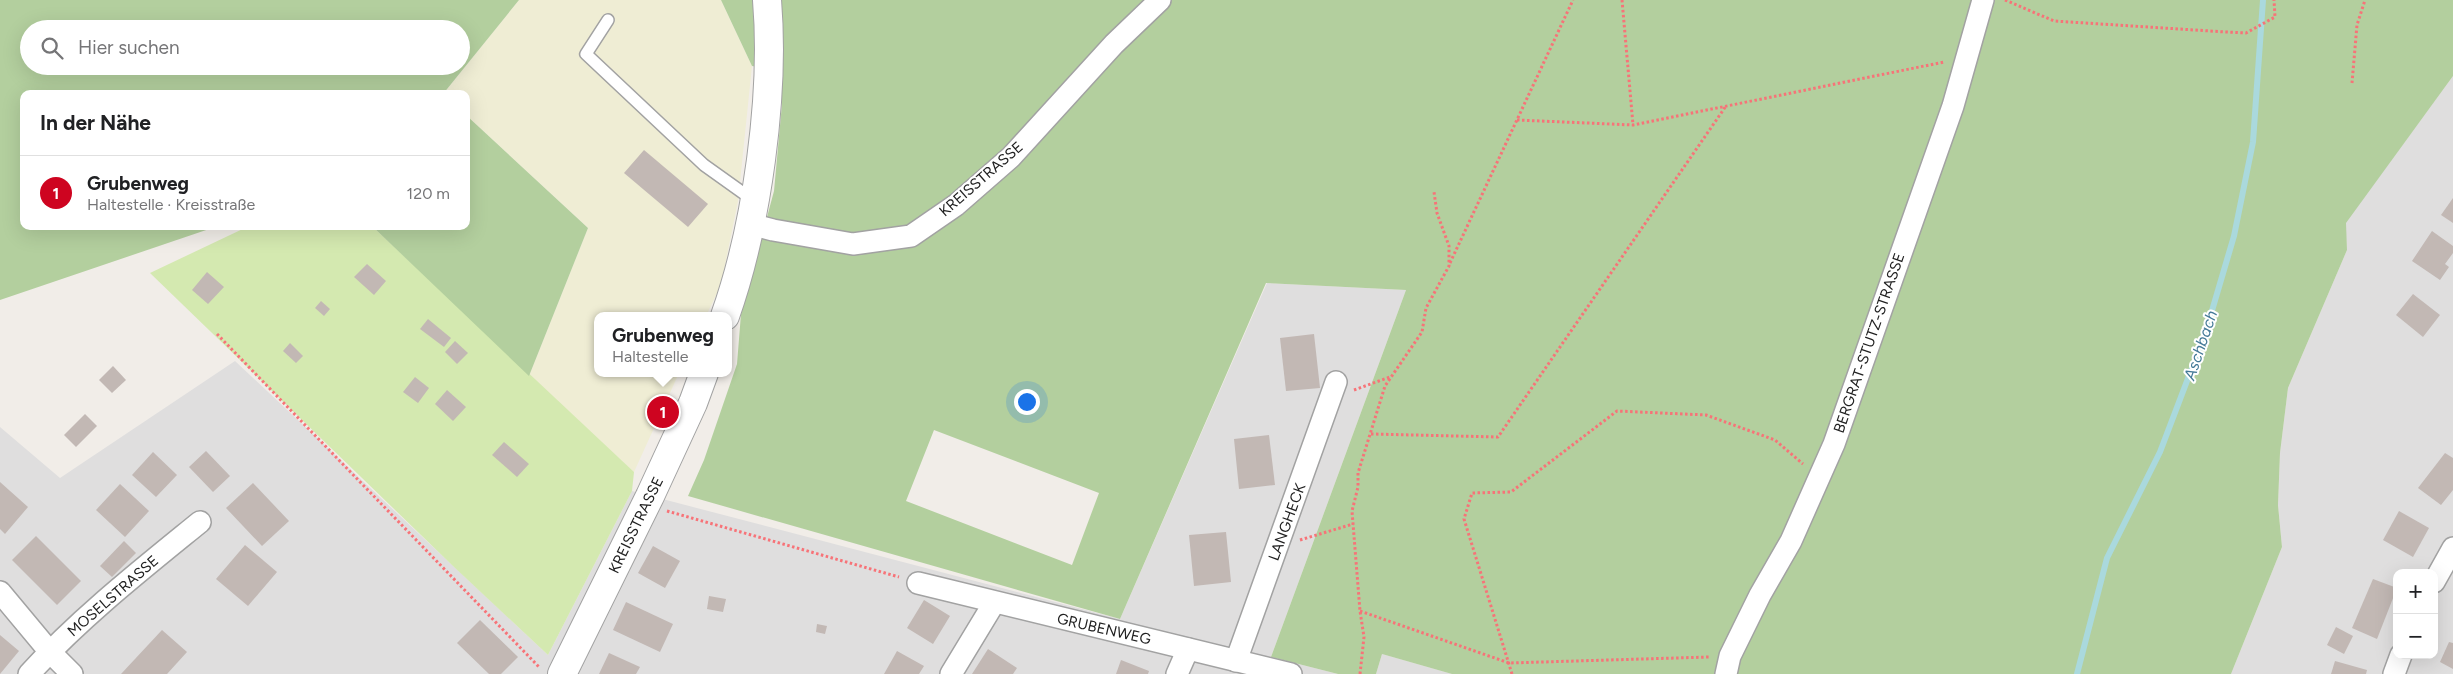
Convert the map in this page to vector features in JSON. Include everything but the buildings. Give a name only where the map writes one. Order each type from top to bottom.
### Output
[{"type":"street","points":[[726,312],[733,293],[752,212],[766,110],[769,21],[767,0]]},
{"type":"street","name":"KREISSTRASSE","points":[[752,212],[773,230],[853,244],[911,236],[956,205],[1010,157],[1114,44],[1160,0]]},
{"type":"street","name":"BERGRAT-STUTZ-STRASSE","points":[[1728,665],[1760,595],[1791,541],[1834,444],[1953,106],[1983,0]]},
{"type":"street","name":"KREISSTRASSE","points":[[562,674],[693,403],[703,377]]},
{"type":"street","name":"LANGHECK","points":[[1236,661],[1333,390]]},
{"type":"street","name":"MOSELSTRASSE","points":[[29,674],[50,652],[140,570],[200,522]]},
{"type":"street","points":[[2438,575],[2453,548]]},
{"type":"street","name":"GRUBENWEG","points":[[918,582],[994,603],[1291,674]]},
{"type":"street","points":[[0,592],[50,652],[72,674]]},
{"type":"street","points":[[952,674],[994,603]]},
{"type":"street","points":[[1177,674],[1188,649]]},
{"type":"lane","points":[[608,20],[586,54],[752,212]]},
{"type":"path","points":[[1360,674],[1364,637],[1360,611],[1352,511],[1358,487],[1360,459],[1371,434],[1385,386],[1422,332],[1426,308],[1449,266],[1573,0]]},
{"type":"path","points":[[1622,0],[1634,125]]},
{"type":"path","points":[[2005,0],[2054,21],[2246,33],[2274,18],[2274,0]]},
{"type":"path","points":[[2352,83],[2357,25],[2365,0]]},
{"type":"path","points":[[1516,120],[1634,125],[1967,58]]},
{"type":"path","points":[[1371,434],[1498,437],[1726,106]]},
{"type":"path","points":[[1434,192],[1437,213],[1449,246],[1449,266]]},
{"type":"path","points":[[217,334],[546,674]]},
{"type":"path","points":[[1333,390],[1390,377]]},
{"type":"path","points":[[1512,674],[1464,519],[1472,492],[1511,492],[1618,411],[1706,415],[1775,440],[1819,478]]},
{"type":"path","points":[[645,504],[918,582]]},
{"type":"path","points":[[1278,547],[1352,524]]},
{"type":"path","points":[[1360,611],[1509,663],[1728,665]]},
{"type":"shaded area","points":[[519,0],[721,0],[752,66],[738,201],[721,285],[708,312],[594,312],[594,377],[677,377],[634,472],[529,376],[588,228],[470,119],[470,90],[446,90],[458,75],[470,75],[470,61]]},
{"type":"shaded area","points":[[2453,76],[2453,674],[2231,674],[2282,547],[2278,505],[2280,453],[2288,388],[2347,250],[2345,223]]},
{"type":"shaded area","points":[[1267,283],[1406,290],[1271,657],[1338,674],[0,674],[0,427],[60,478],[235,361],[548,655],[632,491],[1120,619]]},
{"type":"shaded area","points":[[1382,654],[1452,674],[1376,674]]},
{"type":"green space","points":[[0,0],[519,0],[470,61],[470,20],[20,20],[20,75],[458,75],[446,90],[20,90],[20,230],[206,230],[0,300]]},
{"type":"green space","points":[[721,0],[2453,0],[2453,76],[2346,223],[2347,250],[2288,388],[2280,453],[2278,505],[2282,547],[2231,674],[1452,674],[1382,654],[1376,674],[1338,674],[1271,657],[1406,290],[1266,283],[1120,619],[688,496],[704,460],[737,364],[741,314],[774,191],[782,104],[781,71],[752,66]],"holes":[[[934,430],[1099,493],[1072,565],[906,501]]]},
{"type":"green space","points":[[470,119],[588,228],[529,376],[376,230],[470,230]]},
{"type":"green space","points":[[241,230],[376,230],[634,472],[632,491],[548,655],[453,566],[150,273]]},
{"type":"waterway","name":"Aschbach","points":[[2077,674],[2107,558],[2160,452],[2206,331],[2234,236],[2253,142],[2263,0]]},
{"type":"place","name":"Grubenweg","points":[[663,412]]}]
